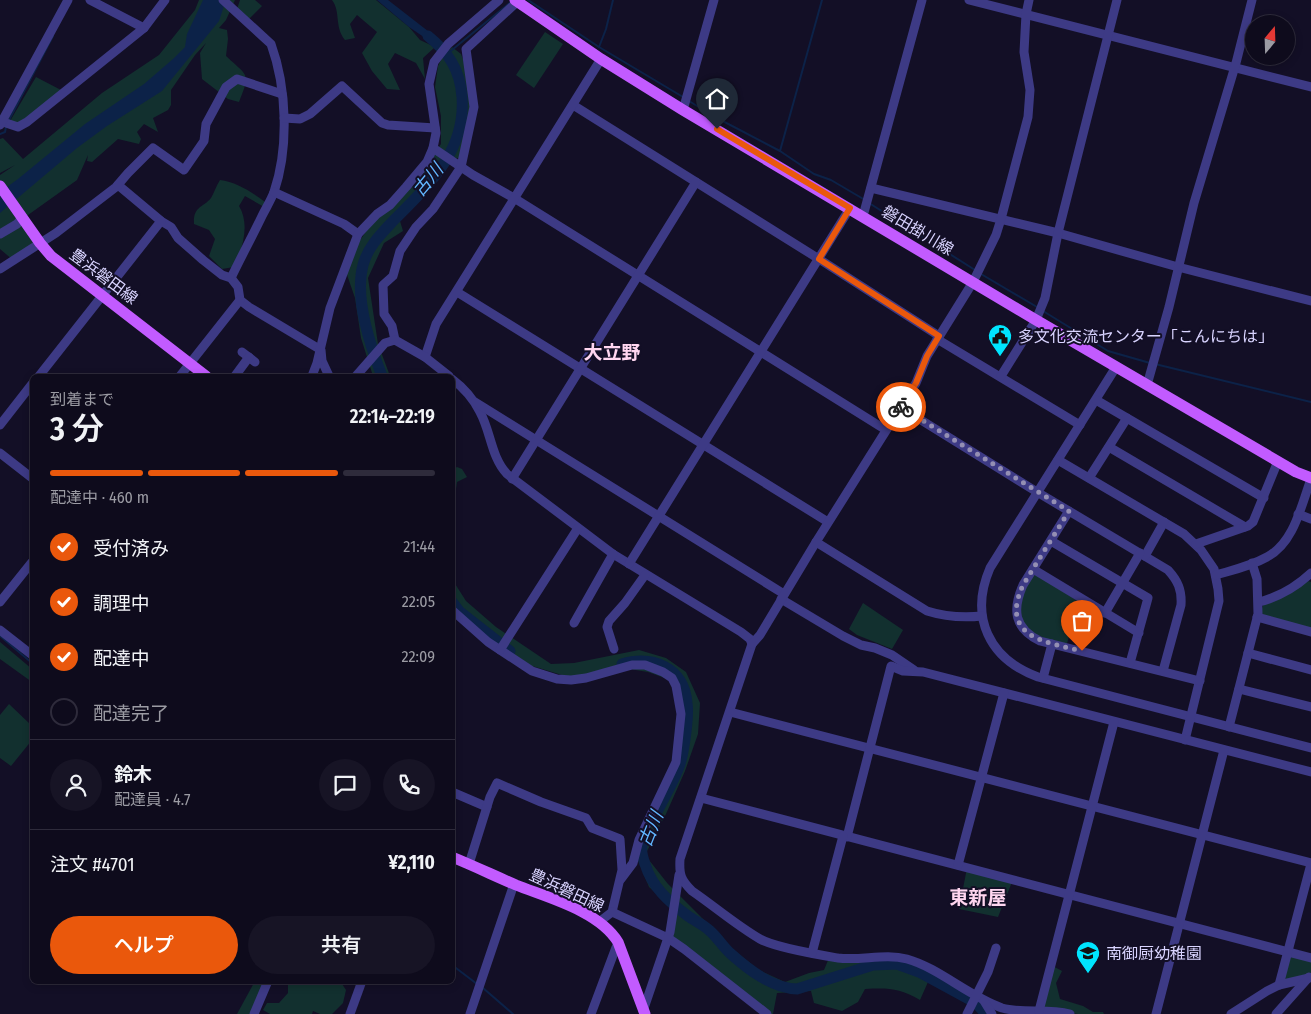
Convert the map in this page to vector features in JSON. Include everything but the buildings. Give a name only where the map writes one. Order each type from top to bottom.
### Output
[{"type":"main road","name":"磐田掛川線","points":[[516,1],[601,59],[684,110],[1036,320],[1311,479]]},
{"type":"main road","name":"豊浜磐田線","points":[[0,186],[51,256],[203,374]]},
{"type":"main road","name":"豊浜磐田線","points":[[455,858],[579,910],[612,933],[618,942],[643,1012]]},
{"type":"street","points":[[68,0],[1,124],[18,128],[27,122],[144,28],[165,0]]},
{"type":"street","points":[[90,0],[144,28]]},
{"type":"street","points":[[224,0],[270,44],[274,54],[282,94],[284,118],[282,153],[274,192],[231,278]]},
{"type":"street","points":[[313,374],[321,350],[330,308],[358,234],[377,214],[390,205],[435,149],[436,139],[430,84],[434,62],[439,53],[448,44],[499,0]]},
{"type":"street","points":[[684,110],[714,0]]},
{"type":"street","points":[[864,216],[922,0]]},
{"type":"street","points":[[970,0],[1311,87]]},
{"type":"street","points":[[643,1012],[668,938],[680,870],[680,859],[752,644],[760,635],[828,522],[916,383],[927,356],[973,282],[996,235],[1028,117],[1030,90],[1024,52],[1026,14],[1029,0]]},
{"type":"street","points":[[1001,376],[1036,320],[1045,298],[1058,233],[1117,0]]},
{"type":"street","points":[[1147,385],[1169,307],[1203,170],[1252,0]]},
{"type":"street","points":[[394,340],[392,326],[384,314],[383,285],[393,276],[400,251],[416,227],[433,209],[461,167],[474,107],[466,49],[516,1]]},
{"type":"street","points":[[425,357],[436,324],[601,59]]},
{"type":"street","points":[[0,268],[56,233],[118,185],[153,148],[184,170],[204,141],[206,124],[226,87],[237,79],[282,94]]},
{"type":"street","points":[[284,118],[300,119],[310,114],[342,86],[382,123],[435,128]]},
{"type":"street","points":[[573,105],[1080,425]]},
{"type":"street","points":[[435,149],[461,167],[514,198],[886,430]]},
{"type":"street","points":[[512,479],[696,182]]},
{"type":"street","points":[[118,185],[161,221],[171,227],[178,238],[222,276],[231,278],[238,287],[240,300],[321,350]]},
{"type":"street","points":[[871,188],[1058,233],[1178,267],[1311,301]]},
{"type":"street","points":[[274,192],[344,224],[358,234]]},
{"type":"street","points":[[629,564],[850,208]]},
{"type":"street","points":[[0,234],[17,224],[22,218]]},
{"type":"street","points":[[41,374],[161,221]]},
{"type":"street","points":[[456,292],[702,446],[828,522]]},
{"type":"street","points":[[182,374],[240,300]]},
{"type":"street","points":[[358,374],[378,349],[385,343],[394,340],[425,357],[446,374]]},
{"type":"street","points":[[321,350],[322,361],[328,374]]},
{"type":"street","points":[[236,374],[249,357]]},
{"type":"street","points":[[1116,367],[990,568],[983,589],[982,616],[987,634],[993,646],[1006,660],[1024,672],[1311,748]]},
{"type":"street","points":[[455,382],[473,400],[843,636],[861,645],[875,648],[892,656],[914,670],[1311,772]]},
{"type":"street","points":[[0,425],[30,387]]},
{"type":"street","points":[[473,400],[481,413],[498,462],[512,479],[613,554],[741,632],[750,639],[752,644]]},
{"type":"street","points":[[1096,400],[1264,498]]},
{"type":"street","points":[[900,407],[1168,570],[1176,578],[1180,587],[1182,605],[1163,671]]},
{"type":"street","points":[[1089,478],[1127,418]]},
{"type":"street","points":[[1109,447],[1245,527]]},
{"type":"street","points":[[0,453],[30,476]]},
{"type":"street","points":[[1058,460],[1184,534],[1196,544],[1208,559],[1216,575],[1219,601],[1218,611],[1185,740]]},
{"type":"street","points":[[1196,544],[1245,527],[1253,522],[1278,461]]},
{"type":"street","points":[[1216,575],[1268,557],[1284,544],[1311,479]]},
{"type":"street","points":[[1069,511],[1018,596],[1017,615],[1020,623],[1030,636],[1040,641],[1200,680]]},
{"type":"street","points":[[1298,514],[1311,520]]},
{"type":"street","points":[[1105,613],[1122,582],[1164,522]]},
{"type":"street","points":[[500,650],[578,528]]},
{"type":"street","points":[[1051,541],[1148,598],[1130,663]]},
{"type":"street","points":[[816,542],[927,611],[955,617],[982,616]]},
{"type":"street","points":[[574,623],[613,554]]},
{"type":"street","points":[[0,602],[30,564]]},
{"type":"street","points":[[1229,727],[1257,617],[1259,602],[1257,579],[1252,564]]},
{"type":"street","points":[[1033,569],[1139,634]]},
{"type":"street","points":[[1259,602],[1283,593],[1303,581],[1311,573]]},
{"type":"street","points":[[614,649],[607,627],[609,620],[626,603],[645,575]]},
{"type":"street","points":[[455,613],[482,638],[532,671],[557,679],[586,678],[632,665],[646,665],[672,678],[676,686],[681,714],[676,762],[639,840],[633,863],[621,879]]},
{"type":"street","points":[[1257,617],[1311,632]]},
{"type":"street","points":[[0,630],[30,654]]},
{"type":"street","points":[[1043,678],[1052,644]]},
{"type":"street","points":[[1248,653],[1311,670]]},
{"type":"street","points":[[812,953],[892,666],[903,671],[914,670]]},
{"type":"street","points":[[1239,689],[1311,707]]},
{"type":"street","points":[[958,865],[1004,693]]},
{"type":"street","points":[[730,712],[1311,864],[1279,985]]},
{"type":"street","points":[[1039,1011],[1114,722]]},
{"type":"street","points":[[1156,1014],[1224,750]]},
{"type":"street","points":[[469,864],[487,807],[497,784],[586,818],[592,828],[620,839],[621,879],[612,912],[598,922]]},
{"type":"street","points":[[455,793],[487,807]]},
{"type":"street","points":[[701,798],[1311,958]]},
{"type":"street","points":[[680,870],[683,882],[692,891],[760,939],[812,953],[840,958],[892,956],[907,959],[925,967],[980,999],[1005,1009],[1024,1012],[1060,1011],[1070,1014]]},
{"type":"street","points":[[470,1014],[514,884]]},
{"type":"street","points":[[612,912],[668,938],[767,1014]]},
{"type":"street","points":[[591,1014],[618,942]]},
{"type":"street","points":[[967,1014],[980,999],[996,948]]},
{"type":"street","points":[[1232,1014],[1279,985],[1310,976]]},
{"type":"street","points":[[1276,1014],[1310,976]]},
{"type":"street","points":[[254,1014],[267,984]]},
{"type":"street","points":[[350,1014],[361,984]]},
{"type":"street","points":[[980,999],[992,1014]]},
{"type":"green space","points":[[199,0],[235,0],[226,20],[219,28],[227,30],[226,56],[245,76],[245,85],[239,102],[228,99],[202,79],[200,53],[206,43],[195,55],[171,90],[171,105],[168,110],[153,118],[158,132],[144,124],[137,132],[141,139],[139,144],[118,139],[92,162],[87,161],[88,155],[77,180],[21,220],[37,245],[13,260],[0,249],[0,175],[15,165],[0,173],[0,139],[3,138],[23,159],[102,93],[159,55],[195,10]]},
{"type":"green space","points":[[240,0],[255,0],[262,6],[249,19],[237,9]]},
{"type":"green space","points":[[332,0],[376,0],[409,27],[420,40],[435,47],[423,58],[425,79],[416,63],[395,53],[388,64],[400,90],[387,89],[372,71],[362,53],[377,32],[357,15],[350,24],[355,38],[345,40],[340,30],[335,5]]},
{"type":"green space","points":[[545,32],[563,44],[534,88],[516,75]]},
{"type":"green space","points":[[452,47],[461,54],[471,81],[473,104],[461,159],[452,157],[400,221],[403,231],[384,243],[368,278],[378,344],[389,374],[372,374],[361,338],[355,298],[345,269],[352,252],[371,224],[426,165],[441,144],[441,116],[435,87],[438,66],[443,56]]},
{"type":"green space","points":[[36,77],[61,90],[35,113],[16,124],[10,121]]},
{"type":"green space","points":[[220,180],[238,185],[249,191],[265,202],[266,208],[245,196],[239,206],[245,228],[240,252],[234,267],[222,269],[209,256],[215,239],[209,230],[194,224],[197,210],[211,198]]},
{"type":"green space","points":[[455,468],[462,469],[467,477],[457,482],[455,496]]},
{"type":"green space","points":[[1032,571],[1079,602],[1066,647],[1025,630],[1017,598]]},
{"type":"green space","points":[[1308,581],[1311,582],[1311,628],[1264,616],[1261,612],[1263,605]]},
{"type":"green space","points":[[455,584],[466,601],[496,627],[551,664],[574,663],[639,650],[666,658],[686,672],[700,703],[698,734],[685,771],[645,855],[668,884],[735,951],[759,970],[785,982],[809,973],[824,970],[829,958],[910,960],[976,996],[971,1006],[928,982],[920,1000],[906,993],[894,990],[865,989],[858,1002],[842,1011],[814,1003],[811,991],[777,993],[773,1014],[768,1014],[668,938],[674,910],[649,887],[635,853],[676,762],[680,722],[673,681],[648,672],[623,668],[572,678],[532,666],[472,628],[455,609]]},
{"type":"green space","points":[[863,603],[903,630],[892,649],[857,635],[849,629]]},
{"type":"green space","points":[[0,642],[30,667],[30,681],[0,659]]},
{"type":"green space","points":[[9,704],[30,724],[30,742],[11,766],[0,758],[0,715]]},
{"type":"green space","points":[[967,868],[1012,882],[998,917],[959,909]]},
{"type":"green space","points":[[1288,951],[1311,958],[1311,975],[1280,982]]},
{"type":"green space","points":[[1051,965],[1062,971],[1056,983],[1060,999],[1083,1006],[1093,1012],[1103,1012],[1104,1014],[1078,1014],[1040,1009]]},
{"type":"green space","points":[[253,984],[268,984],[254,1014],[237,1014]]},
{"type":"green space","points":[[288,984],[342,984],[346,990],[343,1003],[332,1014],[320,1014],[313,1011],[312,1014],[270,1014],[263,1010],[267,1003],[279,1003],[288,993]]},
{"type":"water","points":[[203,0],[226,0],[219,21],[162,91],[107,126],[77,148],[0,213],[0,192],[85,124],[144,84],[185,47],[187,34]]},
{"type":"water","points":[[377,0],[388,0],[442,42],[437,46],[409,27]]},
{"type":"waterway","points":[[528,0],[599,47],[683,97]]},
{"type":"waterway","points":[[599,47],[606,29],[613,0]]},
{"type":"waterway","points":[[780,151],[822,0]]},
{"type":"waterway","points":[[447,54],[511,2]]},
{"type":"waterway","points":[[9,120],[53,36]]},
{"type":"waterway","name":"古川","points":[[381,374],[368,336],[360,292],[365,258],[376,240],[421,193],[443,165],[452,150],[462,116],[461,87],[456,70],[447,55],[428,36]]},
{"type":"waterway","points":[[689,101],[715,117],[780,151],[814,174],[831,180],[865,200]]},
{"type":"waterway","points":[[0,134],[5,132],[6,127]]},
{"type":"waterway","points":[[869,203],[975,270]]},
{"type":"waterway","points":[[981,274],[1037,307]]},
{"type":"waterway","points":[[1043,311],[1108,351],[1150,363]]},
{"type":"waterway","points":[[1155,364],[1311,402]]},
{"type":"waterway","name":"古川","points":[[455,606],[510,651]]},
{"type":"waterway","points":[[0,636],[30,661]]},
{"type":"waterway","name":"古川","points":[[622,664],[644,661],[665,667],[680,680],[685,691],[687,716],[682,758],[675,777],[655,816]]},
{"type":"waterway","name":"古川","points":[[645,835],[642,846],[644,860],[652,880],[662,893],[681,911],[708,929],[738,960],[770,982],[797,989],[873,965],[897,964],[919,972],[976,1003],[986,1014]]},
{"type":"waterway","points":[[455,967],[477,984]]},
{"type":"waterway","points":[[483,988],[513,1014]]},
{"type":"way so far","points":[[901,407],[1069,511],[1023,585],[1016,606],[1020,623],[1030,636],[1040,641],[1082,651]]},
{"type":"place","name":"多文化交流センター「こんにちは」","points":[[1000,357]]},
{"type":"place","name":"南御厨幼稚園","points":[[1088,974]]},
{"type":"district","name":"大立野","points":[[612,352]]},
{"type":"district","name":"東新屋","points":[[978,897]]},
{"type":"route","points":[[717,129],[850,208],[819,259],[939,336],[927,356],[916,383],[901,407]]}]
